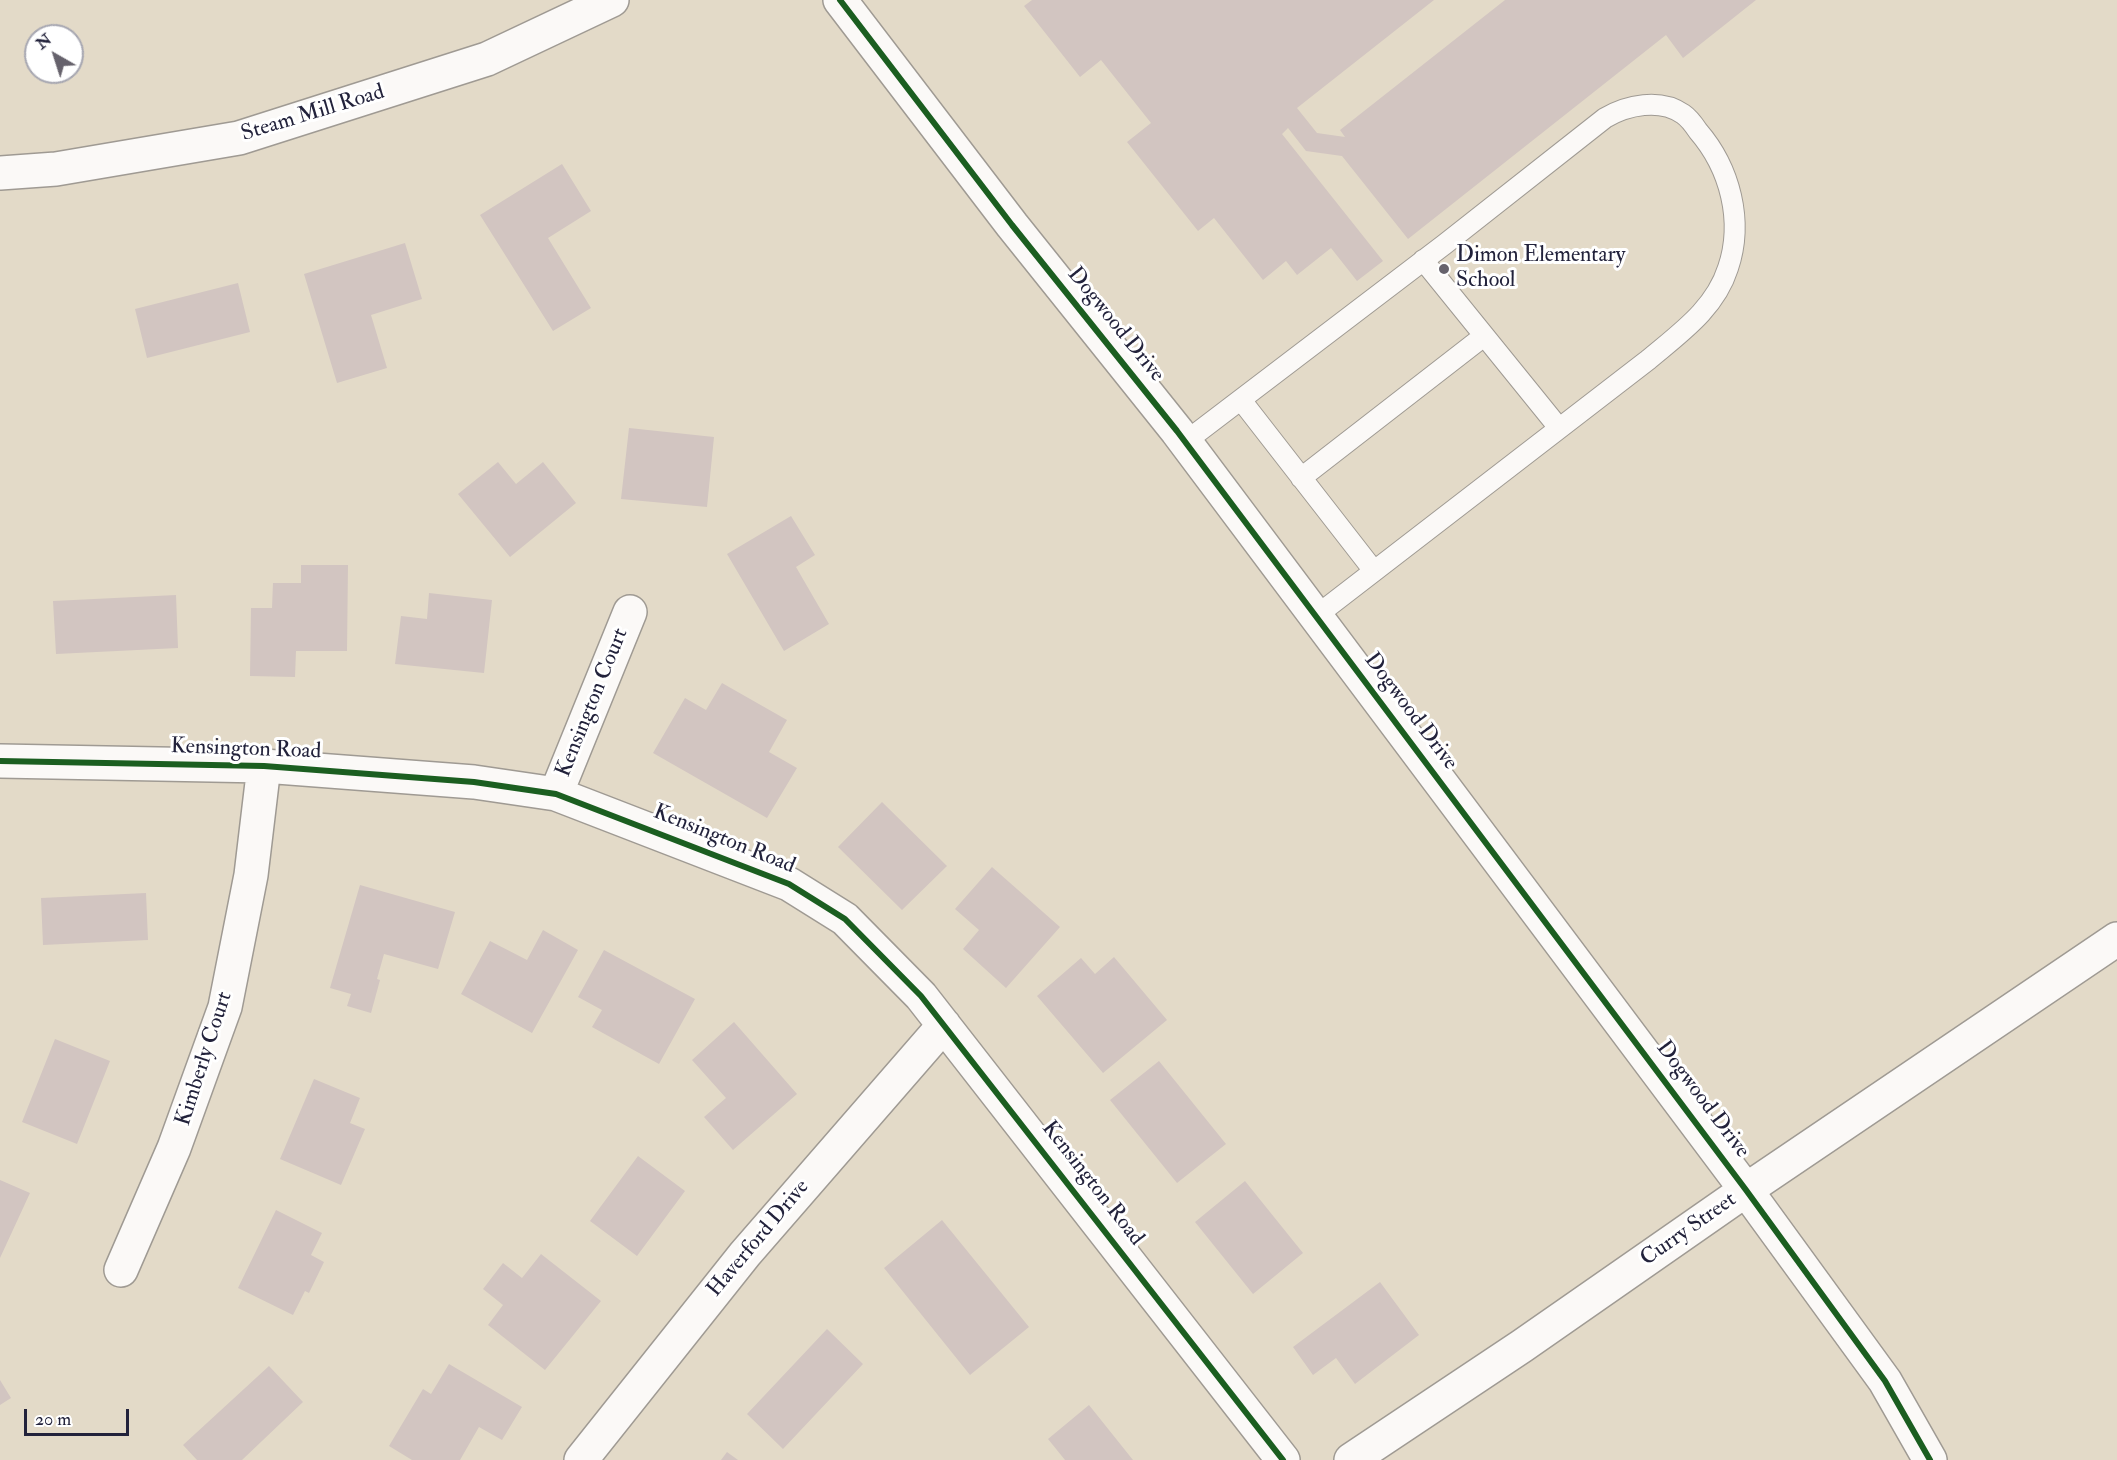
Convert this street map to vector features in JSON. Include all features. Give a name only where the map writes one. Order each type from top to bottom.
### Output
[{"type":"street","name":"Steam Mill Road","points":[[0,173],[56,169],[239,138],[487,59],[612,0]]},
{"type":"street","name":"Dogwood Drive","points":[[840,0],[1012,225],[1185,442],[1746,1190],[1886,1381],[1930,1460]]},
{"type":"street","name":"Kensington Court","points":[[556,794],[630,612]]},
{"type":"street","name":"Kensington Road","points":[[0,761],[264,766],[474,782],[556,794],[789,884],[845,919],[921,996],[1283,1460]]},
{"type":"street","name":"Kimberly Court","points":[[121,1270],[174,1148],[225,1007],[251,875],[264,766]]},
{"type":"street","name":"Curry Street","points":[[1352,1460],[2117,939]]},
{"type":"street","name":"Haverford Drive","points":[[581,1460],[745,1254],[944,1024]]},
{"type":"lane","points":[[1185,442],[1618,110],[1635,105],[1668,107],[1683,114],[1710,145],[1723,170],[1733,200],[1735,232],[1732,254],[1720,288],[1706,309],[1690,326],[1316,616]]},
{"type":"lane","points":[[1423,260],[1559,428]]},
{"type":"lane","points":[[1301,478],[1484,336]]},
{"type":"lane","points":[[1240,400],[1374,572]]},
{"type":"building","points":[[1032,0],[1434,0],[1297,108],[1317,133],[1345,137],[1340,130],[1505,0],[1756,0],[1683,58],[1666,35],[1408,239],[1342,156],[1306,151],[1288,128],[1282,134],[1383,261],[1357,281],[1331,248],[1297,275],[1286,261],[1263,280],[1214,218],[1198,231],[1127,142],[1151,123],[1101,60],[1080,77],[1024,6]]},
{"type":"building","points":[[562,164],[591,211],[548,238],[591,308],[553,331],[480,215]]},
{"type":"building","points":[[405,243],[422,299],[371,315],[387,368],[337,383],[304,274]]},
{"type":"building","points":[[238,283],[250,332],[147,358],[135,309]]},
{"type":"building","points":[[629,428],[714,437],[707,507],[621,499]]},
{"type":"building","points":[[498,462],[516,484],[543,462],[576,503],[510,557],[458,494]]},
{"type":"building","points":[[791,516],[815,555],[796,567],[829,624],[784,651],[727,554]]},
{"type":"building","points":[[301,565],[348,565],[347,651],[296,651],[295,677],[250,676],[251,608],[272,608],[273,583],[301,583]]},
{"type":"building","points":[[429,593],[492,600],[484,673],[395,664],[401,616],[427,619]]},
{"type":"building","points":[[176,595],[178,648],[56,654],[53,601]]},
{"type":"building","points":[[722,683],[787,720],[769,752],[797,768],[767,818],[653,753],[685,698],[706,710]]},
{"type":"building","points":[[882,802],[947,866],[902,910],[838,847]]},
{"type":"building","points":[[992,867],[1060,927],[1006,988],[963,949],[979,930],[955,909]]},
{"type":"building","points":[[360,885],[455,912],[438,969],[384,954],[371,1013],[347,1006],[351,994],[330,988]]},
{"type":"building","points":[[146,893],[148,940],[43,945],[41,898]]},
{"type":"building","points":[[543,930],[578,950],[532,1033],[461,994],[490,941],[527,960]]},
{"type":"building","points":[[604,950],[695,999],[659,1064],[592,1027],[602,1010],[578,997]]},
{"type":"building","points":[[1114,957],[1167,1020],[1103,1073],[1037,996],[1081,958],[1095,974]]},
{"type":"building","points":[[734,1022],[797,1094],[733,1150],[704,1117],[726,1098],[692,1060]]},
{"type":"building","points":[[55,1039],[110,1061],[77,1144],[22,1122]]},
{"type":"building","points":[[1159,1061],[1226,1144],[1177,1183],[1110,1100]]},
{"type":"building","points":[[314,1079],[360,1098],[350,1123],[365,1129],[341,1185],[280,1159]]},
{"type":"building","points":[[638,1156],[685,1191],[637,1256],[590,1221]]},
{"type":"building","points":[[0,1180],[30,1193],[0,1258]]},
{"type":"building","points":[[1245,1181],[1303,1253],[1253,1294],[1195,1222]]},
{"type":"building","points":[[276,1210],[322,1233],[311,1255],[324,1262],[309,1293],[305,1291],[293,1315],[238,1288]]},
{"type":"building","points":[[942,1220],[1029,1327],[970,1375],[884,1268]]},
{"type":"building","points":[[541,1254],[601,1301],[545,1370],[488,1325],[503,1305],[483,1289],[503,1263],[522,1278]]},
{"type":"building","points":[[1380,1282],[1419,1335],[1355,1384],[1336,1358],[1313,1375],[1293,1347]]},
{"type":"building","points":[[827,1329],[863,1364],[783,1449],[747,1414]]},
{"type":"building","points":[[449,1364],[522,1407],[502,1440],[479,1427],[460,1460],[412,1460],[389,1446],[423,1389],[431,1394]]},
{"type":"building","points":[[269,1366],[303,1402],[242,1460],[197,1460],[183,1445]]},
{"type":"building","points":[[0,1380],[11,1398],[0,1405]]},
{"type":"building","points":[[1089,1405],[1133,1460],[1065,1460],[1048,1439]]},
{"type":"building","points":[[727,1452],[738,1460],[721,1460]]},
{"type":"cycle path","points":[[840,0],[1012,225],[1177,431],[1746,1190],[1885,1381],[1930,1460]]},
{"type":"cycle path","points":[[0,761],[264,766],[474,782],[556,794],[789,884],[845,919],[921,996],[1283,1460]]},
{"type":"place","name":"Dimon Elementary School","points":[[1444,269]]}]
